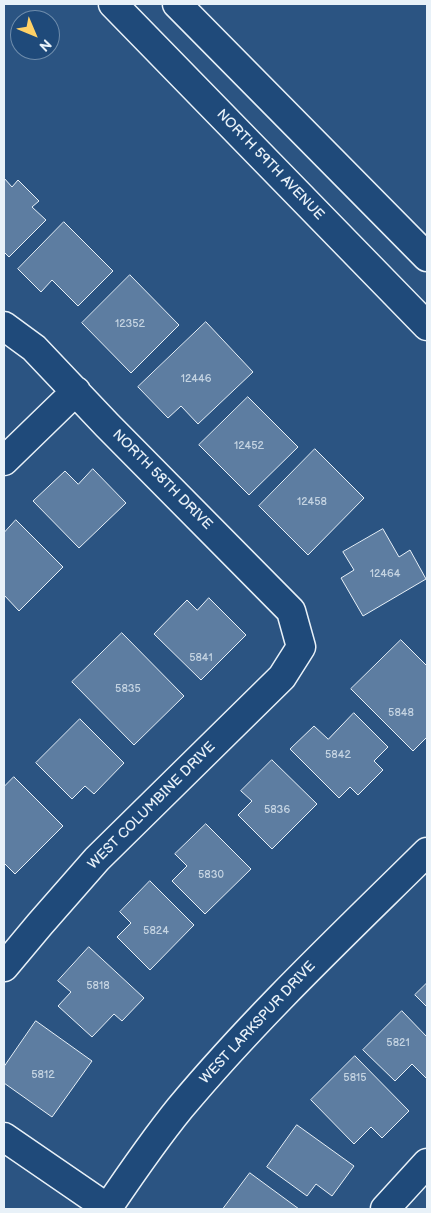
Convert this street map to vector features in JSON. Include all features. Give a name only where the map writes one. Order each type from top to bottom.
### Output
[{"type":"street","name":"NORTH 59TH AVENUE","points":[[113,4],[427,326]]},
{"type":"street","points":[[177,4],[427,257]]},
{"type":"street","name":"NORTH 58TH DRIVE","points":[[4,326],[34,348],[107,425],[291,611],[301,647]]},
{"type":"street","points":[[4,461],[76,391]]},
{"type":"street","name":"WEST COLUMBINE DRIVE","points":[[4,967],[97,860],[282,677],[301,647]]},
{"type":"street","name":"WEST LARKSPUR DRIVE","points":[[108,1209],[179,1109],[231,1050],[299,977],[427,852]]},
{"type":"street","points":[[4,1137],[108,1209]]},
{"type":"street","points":[[400,1204],[427,1163]]},
{"type":"building","points":[[4,178],[12,187],[18,180],[39,201],[32,207],[46,220],[9,257],[4,252]]},
{"type":"building","points":[[64,222],[113,271],[78,306],[52,280],[41,292],[18,269]]},
{"type":"building","points":[[130,275],[179,325],[131,373],[82,323]]},
{"type":"building","points":[[206,322],[253,372],[198,424],[181,406],[168,418],[138,387]]},
{"type":"building","points":[[248,397],[298,447],[249,495],[199,445]]},
{"type":"building","points":[[315,449],[364,498],[308,555],[259,506]]},
{"type":"building","points":[[93,469],[126,503],[79,548],[33,501],[65,471],[78,484]]},
{"type":"building","points":[[16,520],[63,567],[19,611],[4,595],[4,533]]},
{"type":"building","points":[[383,529],[399,557],[410,550],[426,579],[363,616],[341,578],[354,570],[343,552]]},
{"type":"building","points":[[209,598],[246,635],[201,680],[154,634],[187,600],[197,610]]},
{"type":"building","points":[[122,633],[184,696],[134,745],[72,682]]},
{"type":"building","points":[[401,640],[427,666],[427,737],[413,751],[351,689]]},
{"type":"building","points":[[354,713],[388,747],[374,761],[383,770],[358,795],[350,787],[339,798],[290,749],[314,726],[328,739]]},
{"type":"building","points":[[80,719],[124,763],[94,794],[85,786],[72,799],[36,763]]},
{"type":"building","points":[[272,760],[317,804],[272,849],[238,815],[252,801],[241,791]]},
{"type":"building","points":[[14,777],[63,826],[15,874],[4,863],[4,787]]},
{"type":"building","points":[[206,824],[251,869],[205,914],[172,881],[187,866],[175,854]]},
{"type":"building","points":[[150,881],[194,925],[150,970],[117,937],[131,923],[120,912]]},
{"type":"building","points":[[89,947],[144,998],[122,1021],[114,1014],[92,1037],[58,1006],[71,992],[58,981]]},
{"type":"building","points":[[427,983],[427,1007],[415,995]]},
{"type":"building","points":[[402,1011],[427,1037],[427,1079],[412,1064],[395,1081],[363,1050]]},
{"type":"building","points":[[36,1021],[92,1061],[52,1117],[4,1083],[4,1067]]},
{"type":"building","points":[[355,1056],[409,1111],[382,1138],[371,1127],[354,1144],[311,1100]]},
{"type":"building","points":[[297,1125],[354,1166],[332,1196],[316,1184],[307,1196],[267,1167]]},
{"type":"building","points":[[250,1173],[299,1209],[223,1209]]}]
